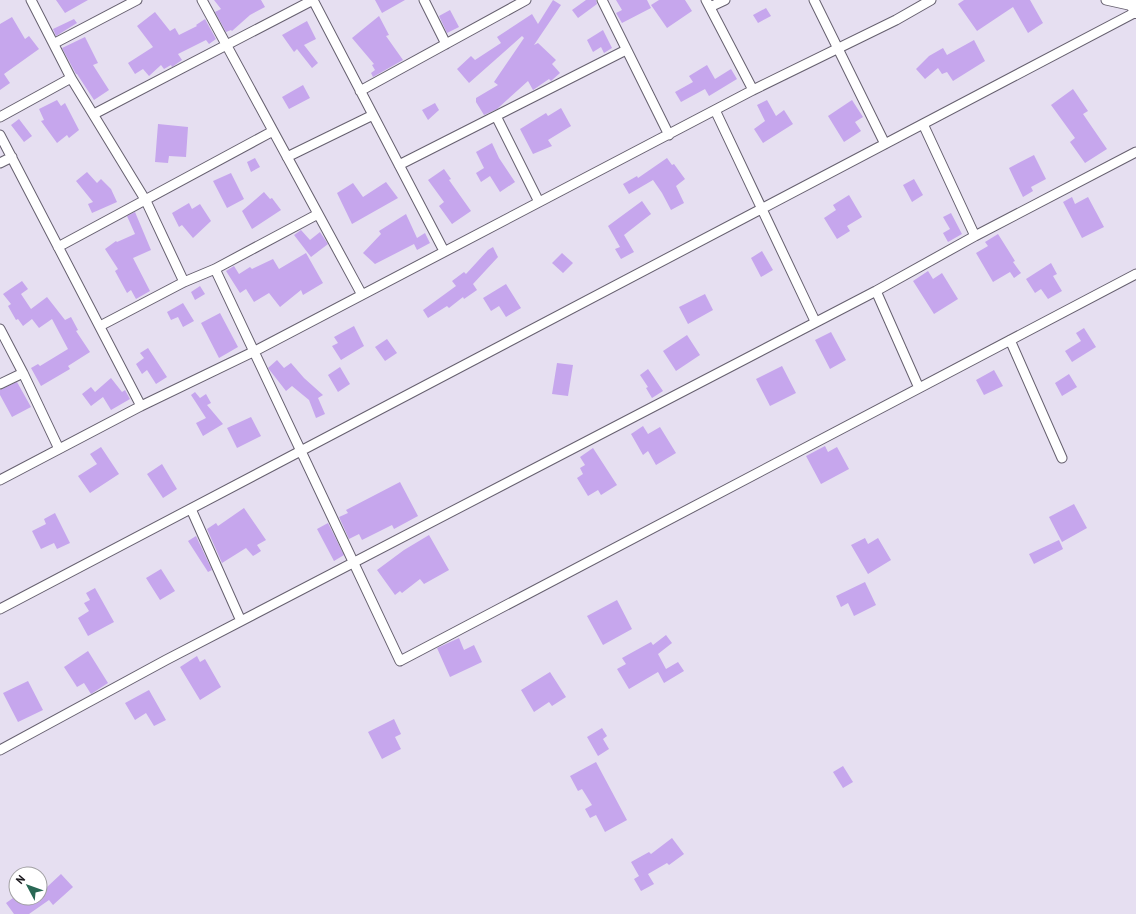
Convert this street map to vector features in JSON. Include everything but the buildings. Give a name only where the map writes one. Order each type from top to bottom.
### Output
[{"type":"street","points":[[31,0],[55,43],[71,78],[146,201],[184,282]]},
{"type":"street","points":[[55,43],[137,0]]},
{"type":"street","points":[[202,0],[361,294]]},
{"type":"street","points":[[94,114],[313,0],[444,251]]},
{"type":"street","points":[[424,0],[446,44]]},
{"type":"street","points":[[360,91],[526,0]]},
{"type":"street","points":[[602,0],[669,135]]},
{"type":"street","points":[[725,0],[708,4],[754,90]]},
{"type":"street","points":[[814,0],[885,144]]},
{"type":"street","points":[[0,480],[142,406],[255,351],[361,294],[715,110],[896,20],[930,0]]},
{"type":"street","points":[[1106,0],[1134,8]]},
{"type":"street","points":[[0,610],[923,124],[1134,8]]},
{"type":"street","points":[[399,165],[626,50]]},
{"type":"street","points":[[0,118],[71,78]]},
{"type":"street","points":[[715,110],[815,321]]},
{"type":"street","points":[[288,157],[373,115]]},
{"type":"street","points":[[496,116],[539,202]]},
{"type":"street","points":[[923,124],[975,236]]},
{"type":"street","points":[[58,247],[146,201],[273,131]]},
{"type":"street","points":[[0,135],[142,406]]},
{"type":"street","points":[[0,750],[241,621],[815,321],[876,291],[975,236],[1136,152]]},
{"type":"street","points":[[0,163],[12,157]]},
{"type":"street","points":[[100,326],[184,282],[216,269],[318,214]]},
{"type":"street","points":[[216,269],[400,661],[1136,274]]},
{"type":"street","points":[[876,291],[919,388]]},
{"type":"street","points":[[0,329],[23,373],[59,449]]},
{"type":"street","points":[[1010,340],[1062,458]]},
{"type":"street","points":[[0,384],[23,373]]},
{"type":"street","points":[[191,509],[241,621]]}]
